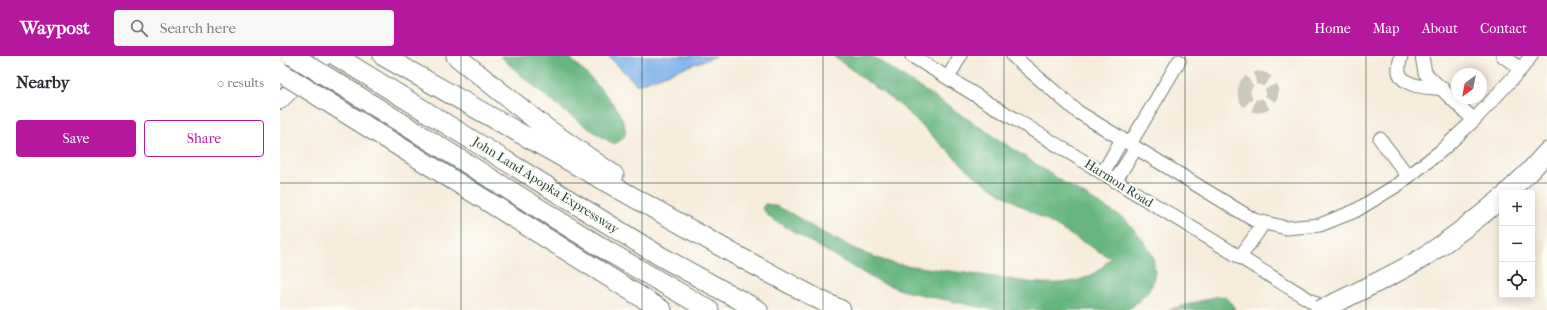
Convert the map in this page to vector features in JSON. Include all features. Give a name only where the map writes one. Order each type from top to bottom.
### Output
[{"type":"highway","name":"John Land Apopka Expressway","points":[[293,56],[609,252],[709,310]]},
{"type":"highway","name":"John Land Apopka Expressway","points":[[336,56],[660,256],[758,310]]},
{"type":"highway","points":[[383,56],[734,254],[841,310]]},
{"type":"highway","points":[[456,56],[542,124],[600,164],[676,221]]},
{"type":"highway","points":[[280,72],[662,310]]},
{"type":"highway","points":[[1510,190],[1547,152]]},
{"type":"highway","points":[[1320,310],[1332,306],[1423,258],[1472,223],[1499,200]]},
{"type":"main road","points":[[280,101],[324,56]]},
{"type":"street","name":"Harmon Road","points":[[912,56],[1240,257],[1332,306]]},
{"type":"street","points":[[948,78],[960,56]]},
{"type":"street","points":[[1013,56],[1078,112],[1254,220],[1286,228],[1320,225],[1355,211],[1399,184],[1442,150],[1474,120],[1531,56]]},
{"type":"street","points":[[1401,56],[1399,72],[1404,79],[1411,84],[1443,89]]},
{"type":"street","points":[[1422,56],[1425,73],[1474,120]]},
{"type":"street","points":[[1503,56],[1521,69]]},
{"type":"street","points":[[1103,173],[1127,142],[1179,61]]},
{"type":"street","points":[[1380,139],[1408,176]]},
{"type":"street","points":[[1115,181],[1127,142]]},
{"type":"street","points":[[1240,257],[1264,222]]},
{"type":"green space","points":[[500,56],[568,56],[594,81],[613,104],[625,125],[624,138],[614,144],[599,135],[541,92]]},
{"type":"green space","points":[[833,56],[872,56],[1063,182],[1126,220],[1143,240],[1153,256],[1155,272],[1152,285],[1146,294],[1132,307],[1125,310],[994,310],[904,291],[877,281],[769,217],[762,208],[765,204],[785,210],[838,241],[857,250],[896,264],[1020,281],[1064,283],[1075,281],[1095,273],[1110,258],[1005,196],[972,174],[901,106]]},
{"type":"green space","points":[[1218,296],[1229,300],[1235,310],[1168,310]]},
{"type":"water","points":[[608,56],[716,56],[637,85]]},
{"type":"tunnel","points":[[1258,78],[1268,82],[1272,92],[1268,102],[1258,106],[1248,102],[1244,92],[1248,82],[1258,78]]}]
